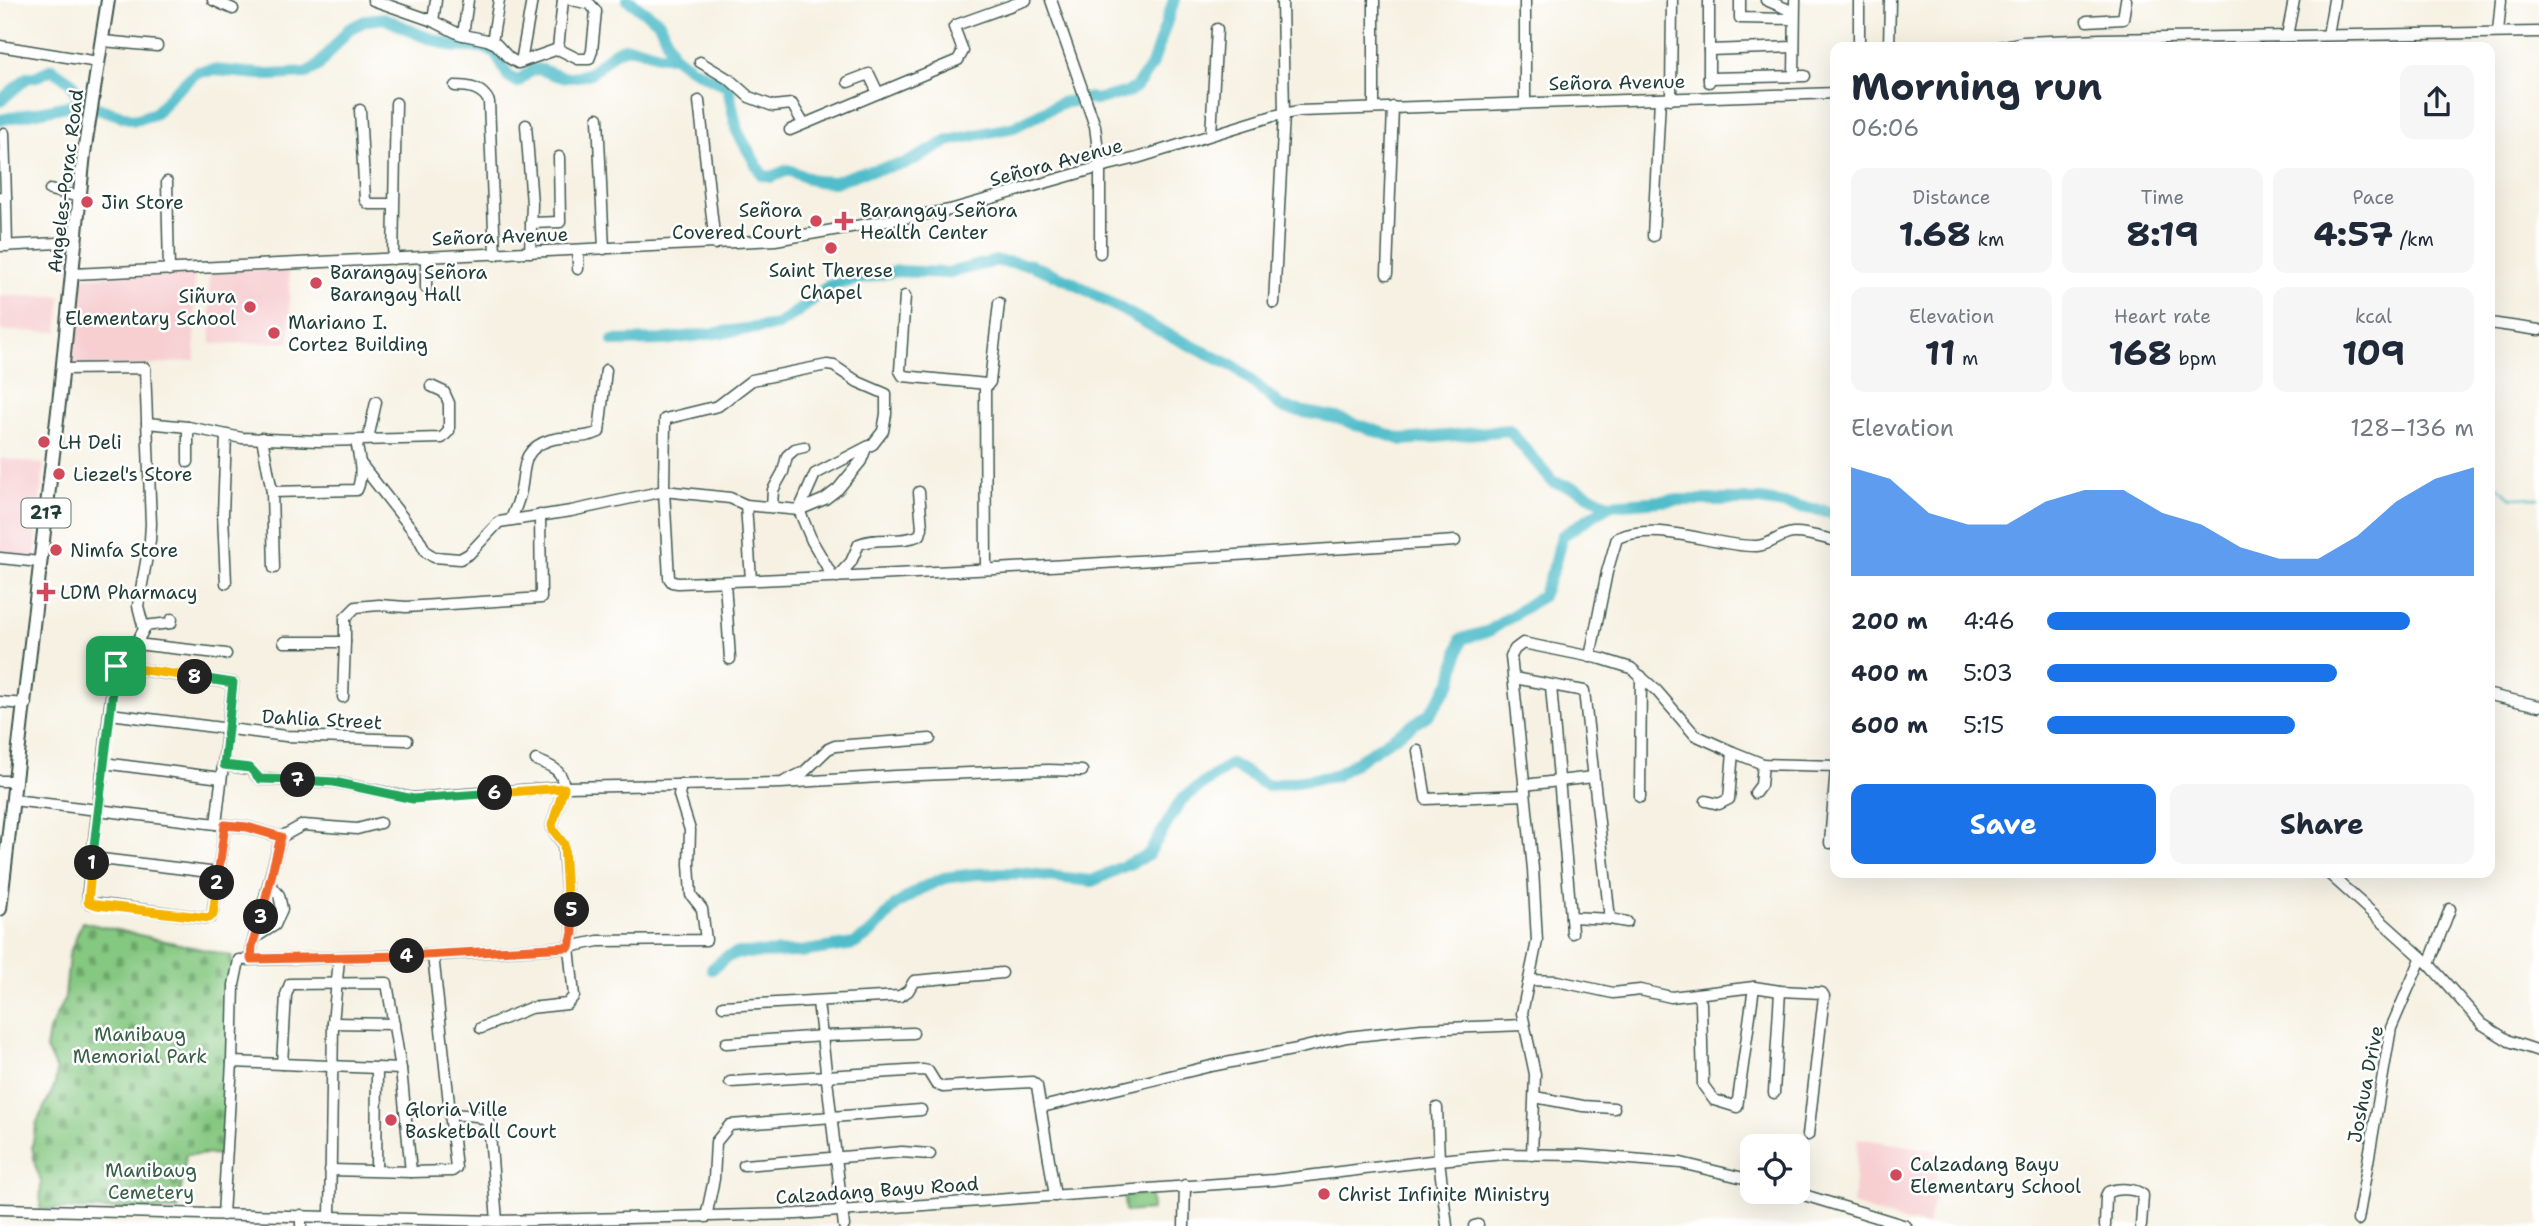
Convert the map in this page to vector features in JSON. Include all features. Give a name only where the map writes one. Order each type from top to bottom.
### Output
[{"type":"main road","name":"Angeles-Porac Road","points":[[0,909],[74,274],[84,153],[108,0]]},
{"type":"street","points":[[213,0],[233,9]]},
{"type":"street","points":[[373,0],[402,4],[463,35],[492,42],[509,58],[521,62],[558,49],[585,60],[592,51],[596,11],[590,4],[572,0]]},
{"type":"street","points":[[433,21],[436,0]]},
{"type":"street","points":[[463,35],[468,0]]},
{"type":"street","points":[[492,42],[499,0]]},
{"type":"street","points":[[521,62],[531,0]]},
{"type":"street","points":[[558,49],[563,0]]},
{"type":"street","points":[[790,130],[958,60],[963,51],[954,27],[956,25],[1026,0]]},
{"type":"street","points":[[1051,0],[1091,116],[1100,167],[1100,253]]},
{"type":"street","points":[[1274,303],[1284,114],[1282,0]]},
{"type":"street","points":[[1374,0],[1374,108]]},
{"type":"street","points":[[1525,0],[1525,102]]},
{"type":"street","points":[[1653,236],[1672,0]]},
{"type":"street","points":[[1709,0],[1709,80],[1800,76],[1794,47],[1795,0]]},
{"type":"street","points":[[1740,0],[1740,18],[1793,16]]},
{"type":"street","points":[[1766,0],[1793,16]]},
{"type":"street","points":[[1859,0],[1859,42]]},
{"type":"street","points":[[1889,42],[1891,0]]},
{"type":"street","points":[[2087,21],[2123,19],[2126,0]]},
{"type":"street","points":[[2287,36],[2294,0]]},
{"type":"street","points":[[2328,35],[2334,0]]},
{"type":"street","points":[[2498,32],[2501,0]]},
{"type":"street","points":[[1211,134],[1217,29]]},
{"type":"street","points":[[2170,42],[2287,36],[2539,32]]},
{"type":"street","points":[[103,41],[157,46]]},
{"type":"street","points":[[0,46],[98,62]]},
{"type":"street","points":[[1709,50],[1794,47]]},
{"type":"street","points":[[700,62],[730,80],[749,97],[773,106],[792,104],[803,123]]},
{"type":"street","points":[[848,82],[869,74],[877,93]]},
{"type":"street","points":[[455,86],[473,88],[487,96],[489,102],[495,255]]},
{"type":"street","name":"Señora Avenue","points":[[74,274],[775,240],[950,210],[1299,111],[1830,93]]},
{"type":"street","points":[[699,101],[715,244]]},
{"type":"street","points":[[393,260],[396,103]]},
{"type":"street","points":[[1387,274],[1392,107]]},
{"type":"street","points":[[359,110],[365,200],[369,204],[393,204]]},
{"type":"street","points":[[598,118],[604,249]]},
{"type":"street","points":[[526,125],[530,162],[530,252]]},
{"type":"street","points":[[4,133],[4,246],[77,242]]},
{"type":"street","points":[[531,223],[560,222],[559,157]]},
{"type":"street","points":[[167,182],[170,270]]},
{"type":"street","points":[[50,190],[80,197]]},
{"type":"street","points":[[578,251],[578,269]]},
{"type":"street","points":[[426,257],[426,288]]},
{"type":"street","points":[[905,296],[900,371],[903,376],[987,384]]},
{"type":"street","points":[[986,569],[987,384],[990,382],[996,349],[999,303]]},
{"type":"street","points":[[2495,324],[2539,330]]},
{"type":"street","points":[[835,577],[812,541],[799,510],[815,474],[873,444],[883,431],[887,394],[858,382],[834,366],[827,365],[768,375],[747,383],[718,407],[664,419],[664,491],[669,578],[672,582],[835,577],[1455,541]]},
{"type":"street","points":[[63,369],[145,368],[150,540],[138,606],[144,626],[136,644]]},
{"type":"street","points":[[511,519],[520,497],[522,470],[529,454],[550,440],[599,432],[606,370]]},
{"type":"street","points":[[147,423],[188,427],[242,438],[356,441],[442,438],[449,431],[449,403],[444,391],[431,386]]},
{"type":"street","points":[[368,439],[376,402]]},
{"type":"street","points":[[188,427],[188,462]]},
{"type":"street","points":[[226,435],[223,514],[226,583]]},
{"type":"street","points":[[262,438],[272,492],[274,568]]},
{"type":"street","points":[[272,492],[357,490],[361,464],[356,441]]},
{"type":"street","points":[[772,507],[774,490],[787,456],[795,449],[804,447]]},
{"type":"street","points":[[361,464],[418,537],[426,552],[434,556],[464,557],[495,524],[664,491],[730,498],[746,505],[799,510],[825,499],[838,489],[861,461],[866,448]]},
{"type":"street","points":[[835,577],[850,562],[859,544],[869,540],[920,535],[922,528],[919,492]]},
{"type":"street","points":[[746,505],[751,580]]},
{"type":"street","points":[[343,696],[345,618],[356,607],[406,607],[541,598],[540,515]]},
{"type":"street","points":[[1590,657],[1606,572],[1617,538],[1653,532],[1760,546],[1792,533],[1830,540]]},
{"type":"street","points":[[0,558],[40,562]]},
{"type":"street","points":[[725,582],[730,659]]},
{"type":"street","points":[[144,626],[165,625],[171,623],[172,619]]},
{"type":"street","points":[[284,642],[345,642]]},
{"type":"street","points":[[1532,1155],[1535,1074],[1524,1025],[1522,1002],[1537,941],[1511,656],[1515,649],[1523,643],[1602,659],[1631,668],[1657,691],[1695,735],[1763,764],[1830,767]]},
{"type":"street","points":[[116,666],[233,683],[221,778],[218,873],[213,912],[209,918],[88,902],[117,648],[123,644],[136,644],[226,654]]},
{"type":"street","points":[[1640,797],[1641,676]]},
{"type":"street","points":[[1514,678],[1584,691],[1609,919]]},
{"type":"street","points":[[1551,686],[1572,933]]},
{"type":"street","points":[[2495,696],[2539,706]]},
{"type":"street","points":[[0,702],[26,704]]},
{"type":"street","name":"Dahlia Street","points":[[110,714],[286,736],[407,740]]},
{"type":"street","points":[[781,783],[804,772],[828,749],[930,739]]},
{"type":"street","points":[[1418,751],[1426,799],[1525,790],[1559,781],[1594,777]]},
{"type":"street","points":[[1706,802],[1719,804],[1729,799],[1733,752]]},
{"type":"street","points":[[481,1028],[530,1008],[571,1002],[574,996],[569,947],[573,933],[572,911],[567,896],[564,844],[552,825],[564,788],[558,770],[536,760]]},
{"type":"street","points":[[103,763],[221,778]]},
{"type":"street","points":[[1755,793],[1761,785],[1763,764]]},
{"type":"street","points":[[224,765],[250,768],[260,779],[334,782],[413,799],[564,788],[781,783],[895,776],[1082,771]]},
{"type":"street","points":[[0,781],[16,781]]},
{"type":"street","points":[[223,1215],[235,971],[239,960],[433,955],[569,947],[609,941],[706,940],[702,909],[691,895],[690,830],[681,804],[681,784]]},
{"type":"street","points":[[13,800],[247,827],[281,837]]},
{"type":"street","points":[[251,959],[270,884],[271,867],[281,837],[303,825],[357,829],[380,823]]},
{"type":"street","points":[[93,858],[218,873]]},
{"type":"street","points":[[2334,878],[2426,961],[2473,1017],[2509,1041],[2539,1051]]},
{"type":"street","points":[[256,937],[275,925],[281,915],[282,902],[270,884]]},
{"type":"street","name":"Joshua Drive","points":[[2358,1220],[2391,1028],[2450,909]]},
{"type":"street","points":[[1571,917],[1627,922]]},
{"type":"street","points":[[330,1170],[455,1170],[433,955]]},
{"type":"street","points":[[330,1216],[333,1023],[339,959]]},
{"type":"street","points":[[723,1006],[904,995],[914,981],[1002,973]]},
{"type":"street","points":[[1529,980],[1557,981],[1613,993],[1640,990],[1671,997],[1754,987],[1822,993],[1824,996],[1808,1134]]},
{"type":"street","points":[[282,1064],[288,986],[294,982],[387,983],[401,1069],[411,1172]]},
{"type":"street","points":[[1697,995],[1701,1003],[1703,1085],[1714,1100],[1737,1107],[1754,987]]},
{"type":"street","points":[[1774,1093],[1780,991]]},
{"type":"street","points":[[818,1002],[844,1226]]},
{"type":"street","points":[[333,1023],[394,1024]]},
{"type":"street","points":[[1042,1107],[1211,1066],[1347,1037],[1421,1029],[1524,1025]]},
{"type":"street","points":[[726,1044],[822,1036],[913,1033]]},
{"type":"street","points":[[232,1062],[401,1069]]},
{"type":"street","points":[[376,1170],[377,1068]]},
{"type":"street","points":[[730,1082],[923,1070],[928,1071],[936,1084],[943,1087],[1032,1082],[1037,1086],[1042,1107],[1055,1196]]},
{"type":"street","points":[[1535,1097],[1583,1106],[1614,1108]]},
{"type":"street","points":[[1437,1108],[1439,1160],[1447,1226]]},
{"type":"street","points":[[706,1217],[712,1191],[716,1142],[730,1125],[921,1110]]},
{"type":"street","points":[[450,1114],[477,1116],[489,1122],[497,1221]]},
{"type":"street","points":[[744,1165],[902,1152],[930,1154]]},
{"type":"street","name":"Calzadang Bayu Road","points":[[0,1209],[223,1215],[301,1221],[330,1216],[433,1222],[843,1212],[1274,1180],[1504,1154],[1581,1155],[1681,1163],[1740,1177]]},
{"type":"street","points":[[1184,1226],[1185,1185]]},
{"type":"street","points":[[2105,1226],[2106,1196],[2112,1190],[2137,1191],[2144,1195],[2141,1226]]},
{"type":"street","points":[[1810,1197],[1906,1226]]},
{"type":"street","points":[[165,1226],[171,1215]]},
{"type":"shaded area","name":"Siñura Elementary School","points":[[289,269],[290,342],[211,344],[209,271]]},
{"type":"shaded area","points":[[194,273],[195,360],[145,366],[67,366],[77,277]]},
{"type":"shaded area","points":[[0,296],[61,296],[58,332],[0,331]]},
{"type":"shaded area","points":[[0,458],[44,464],[35,557],[0,554]]},
{"type":"shaded area","name":"Calzadang Bayu Elementary School","points":[[1858,1138],[1940,1151],[1934,1199],[1927,1226],[1901,1221],[1853,1205]]},
{"type":"green space","name":"Manibaug Memorial Park","points":[[82,922],[232,956],[225,1154],[186,1155],[178,1210],[40,1209],[41,1181],[32,1146],[37,1122],[55,1085],[57,1071],[46,1049],[49,1031],[65,997],[69,955]]},
{"type":"green space","points":[[1151,1194],[1152,1210],[1125,1212],[1124,1196]]},
{"type":"waterway","points":[[628,0],[659,22],[673,55]]},
{"type":"waterway","points":[[0,101],[28,77],[35,77],[52,69],[71,82],[81,103],[135,120],[156,113],[173,93],[197,72],[214,70],[271,75],[306,73],[318,66],[349,29],[367,20],[384,18],[420,35],[455,47],[483,47],[496,53],[508,76],[518,82],[530,72],[539,69],[564,77],[589,73],[613,53],[625,48],[662,56],[673,55],[690,68],[728,87],[737,131],[762,175],[771,177],[788,170],[815,181],[834,182],[860,173],[907,163],[948,141],[1014,127],[1061,103],[1090,98],[1095,100],[1128,92],[1135,88],[1152,65],[1174,0]]},
{"type":"waterway","points":[[0,120],[81,103]]},
{"type":"waterway","points":[[613,341],[662,340],[778,325],[828,286],[896,271],[948,273],[996,261],[1031,265],[1070,281],[1159,330],[1235,367],[1283,408],[1337,418],[1403,440],[1509,430],[1553,482],[1575,488],[1609,505],[1674,500],[1760,500],[1830,512]]},
{"type":"waterway","points":[[2495,484],[2512,498],[2539,497]]},
{"type":"waterway","points":[[712,969],[726,957],[738,953],[800,952],[854,944],[871,933],[896,905],[944,878],[1019,873],[1092,881],[1148,855],[1182,799],[1231,764],[1268,786],[1335,776],[1429,714],[1452,681],[1461,639],[1489,631],[1542,596],[1553,570],[1562,536],[1609,505]]},
{"type":"place","name":"Jin Store","points":[[87,202]]},
{"type":"place","name":"Señora Covered Court","points":[[816,221]]},
{"type":"place","name":"Barangay Señora Health Center","points":[[844,221]]},
{"type":"place","name":"Saint Therese Chapel","points":[[831,248]]},
{"type":"place","name":"Barangay Señora Barangay Hall","points":[[316,283]]},
{"type":"place","name":"Siñura Elementary School","points":[[250,307]]},
{"type":"place","name":"Mariano I. Cortez Building","points":[[274,333]]},
{"type":"place","name":"LH Deli","points":[[44,442]]},
{"type":"place","name":"Liezel's Store","points":[[59,474]]},
{"type":"place","name":"Nimfa Store","points":[[56,550]]},
{"type":"place","name":"LDM Pharmacy","points":[[46,592]]},
{"type":"place","name":"Gloria Ville Basketball Court","points":[[391,1120]]},
{"type":"place","name":"Calzadang Bayu Elementary School","points":[[1896,1175]]},
{"type":"place","name":"Christ Infinite Ministry","points":[[1324,1194]]},
{"type":"route","points":[[116,666],[233,683],[224,765],[250,768],[260,779],[334,782],[413,799],[564,788],[552,825],[564,844],[567,896],[572,911],[573,933],[569,947],[339,959],[251,959],[252,946],[270,884],[271,867],[281,837],[247,827],[225,825],[213,915],[209,918],[89,903],[88,891],[116,666]]},
{"type":"park label","name":"Manibaug Cemetery","points":[[151,1181]]}]
